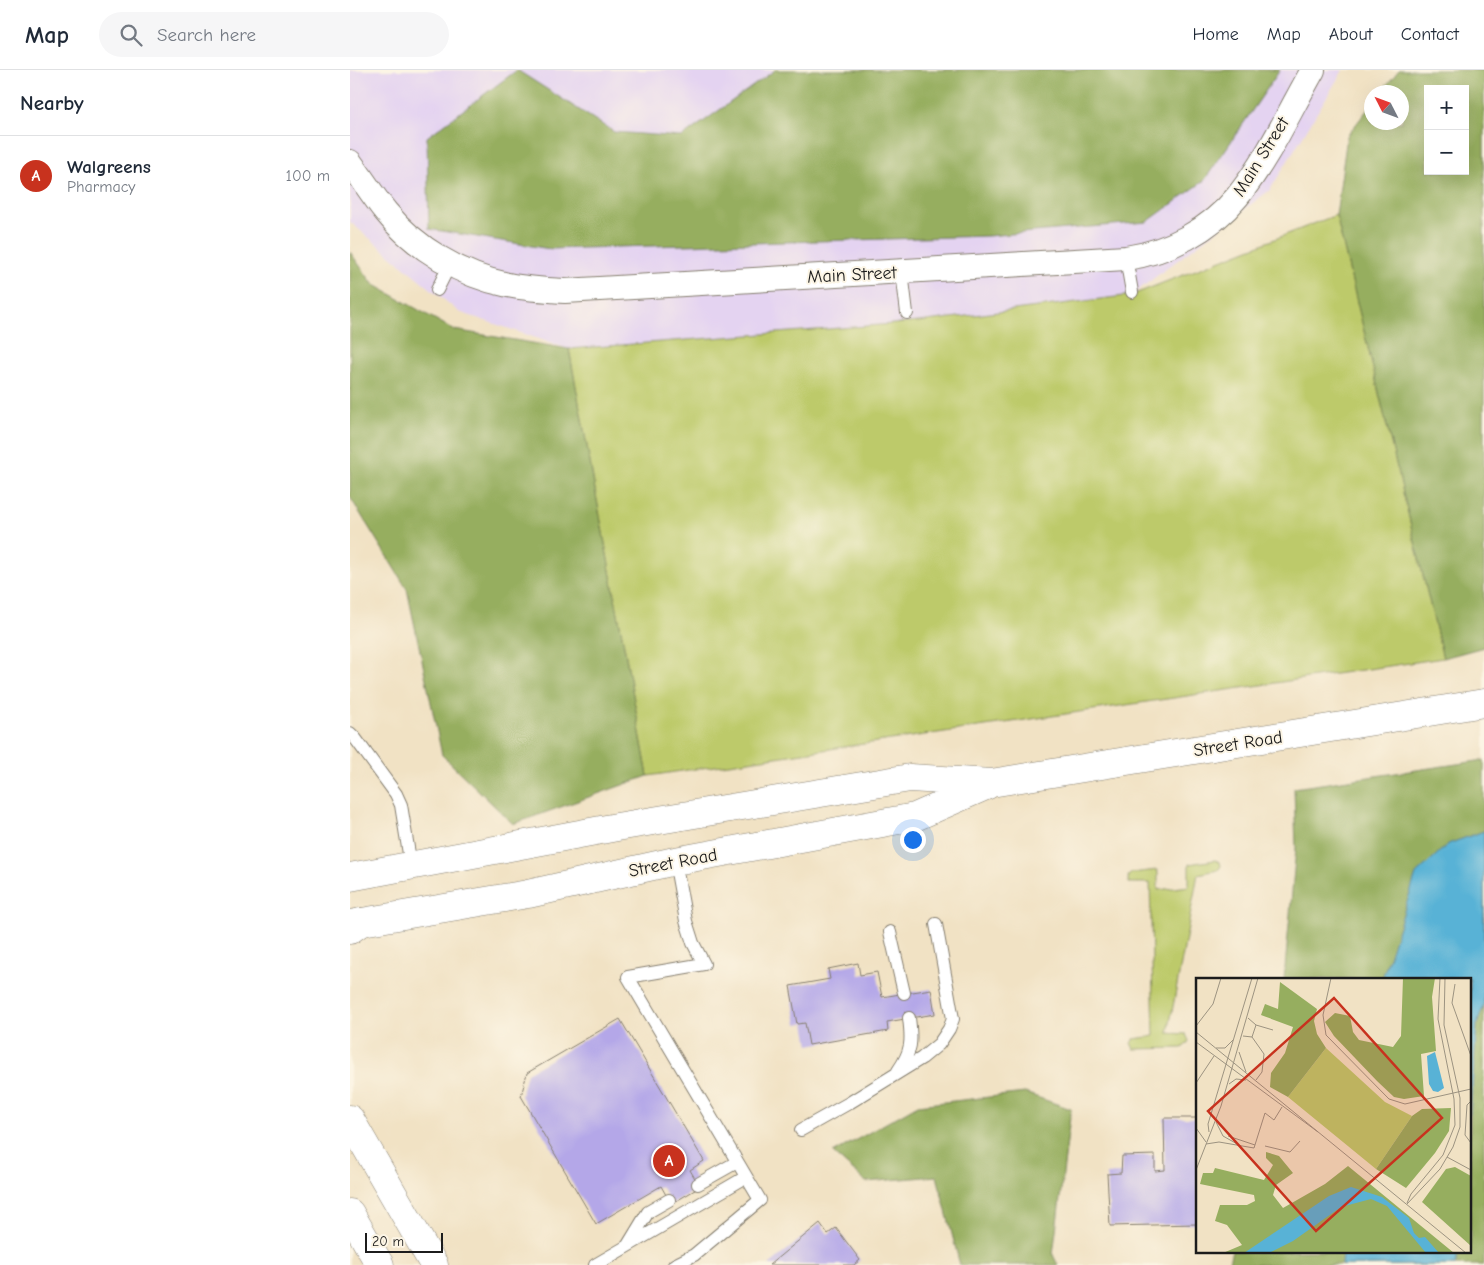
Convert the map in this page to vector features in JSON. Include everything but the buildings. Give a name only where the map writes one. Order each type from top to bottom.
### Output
[{"type":"main road","name":"Street Road","points":[[350,877],[617,827],[910,778],[991,783],[1484,703]]},
{"type":"main road","name":"Street Road","points":[[354,926],[528,894],[675,861],[915,817],[991,783]]},
{"type":"main road","points":[[350,1119],[434,1265]]},
{"type":"main road","points":[[350,1213],[380,1265]]},
{"type":"street","name":"Main Street","points":[[350,162],[386,212],[404,231],[424,247],[450,264],[474,274],[506,285],[536,290],[565,291],[1126,258],[1164,249],[1189,237],[1214,220],[1236,198],[1259,166],[1313,70]]},
{"type":"lane","points":[[1126,258],[1132,292]]},
{"type":"lane","points":[[437,290],[450,264]]},
{"type":"lane","points":[[902,272],[907,313]]},
{"type":"lane","points":[[350,733],[399,800],[411,866]]},
{"type":"lane","points":[[674,1265],[691,1260],[760,1200],[628,977],[704,964],[693,943],[686,921],[675,861]]},
{"type":"lane","points":[[801,1130],[922,1058],[939,1044],[949,1029],[953,1019],[936,924]]},
{"type":"lane","points":[[890,932],[904,993]]},
{"type":"lane","points":[[895,1075],[910,1052],[912,1039],[910,1018]]},
{"type":"lane","points":[[698,1184],[737,1162]]},
{"type":"lane","points":[[595,1265],[746,1177]]},
{"type":"lane","points":[[626,1247],[648,1212],[669,1200]]},
{"type":"shaded area","points":[[350,70],[1343,70],[1270,190],[1116,307],[569,349],[459,312],[350,222]]},
{"type":"green space","points":[[517,70],[614,132],[682,137],[775,70],[1280,70],[1204,181],[1147,222],[988,236],[550,249],[429,229],[427,137]]},
{"type":"green space","points":[[1399,70],[1484,70],[1484,647],[1443,658],[1336,215],[1347,136],[1364,114],[1364,130],[1409,130],[1409,85],[1387,85]]},
{"type":"green space","points":[[1336,215],[1443,658],[648,776],[569,349],[919,322],[1132,295]]},
{"type":"green space","points":[[350,252],[373,284],[454,330],[569,349],[648,776],[513,824],[442,755],[407,589],[350,497]]},
{"type":"green space","points":[[1484,760],[1484,1265],[1228,1265],[1232,1252],[1472,1252],[1472,978],[1284,978],[1296,848],[1294,788]]},
{"type":"green space","points":[[1215,860],[1220,862],[1221,866],[1218,870],[1198,874],[1168,1033],[1186,1034],[1189,1041],[1182,1048],[1134,1049],[1131,1043],[1134,1039],[1154,1036],[1150,883],[1129,883],[1128,876],[1132,873],[1157,870],[1158,890],[1189,886],[1189,864]]},
{"type":"green space","points":[[1025,1093],[1071,1109],[1053,1255],[1058,1265],[960,1265],[937,1176],[866,1182],[833,1153],[918,1105]]},
{"type":"water","points":[[1484,831],[1484,1004],[1477,1025],[1472,1089],[1472,978],[1382,978],[1416,874],[1448,844]]},
{"type":"water","points":[[1342,1252],[1459,1252],[1455,1265],[1341,1265]]},
{"type":"place","name":"Walgreens","points":[[669,1161]]}]
